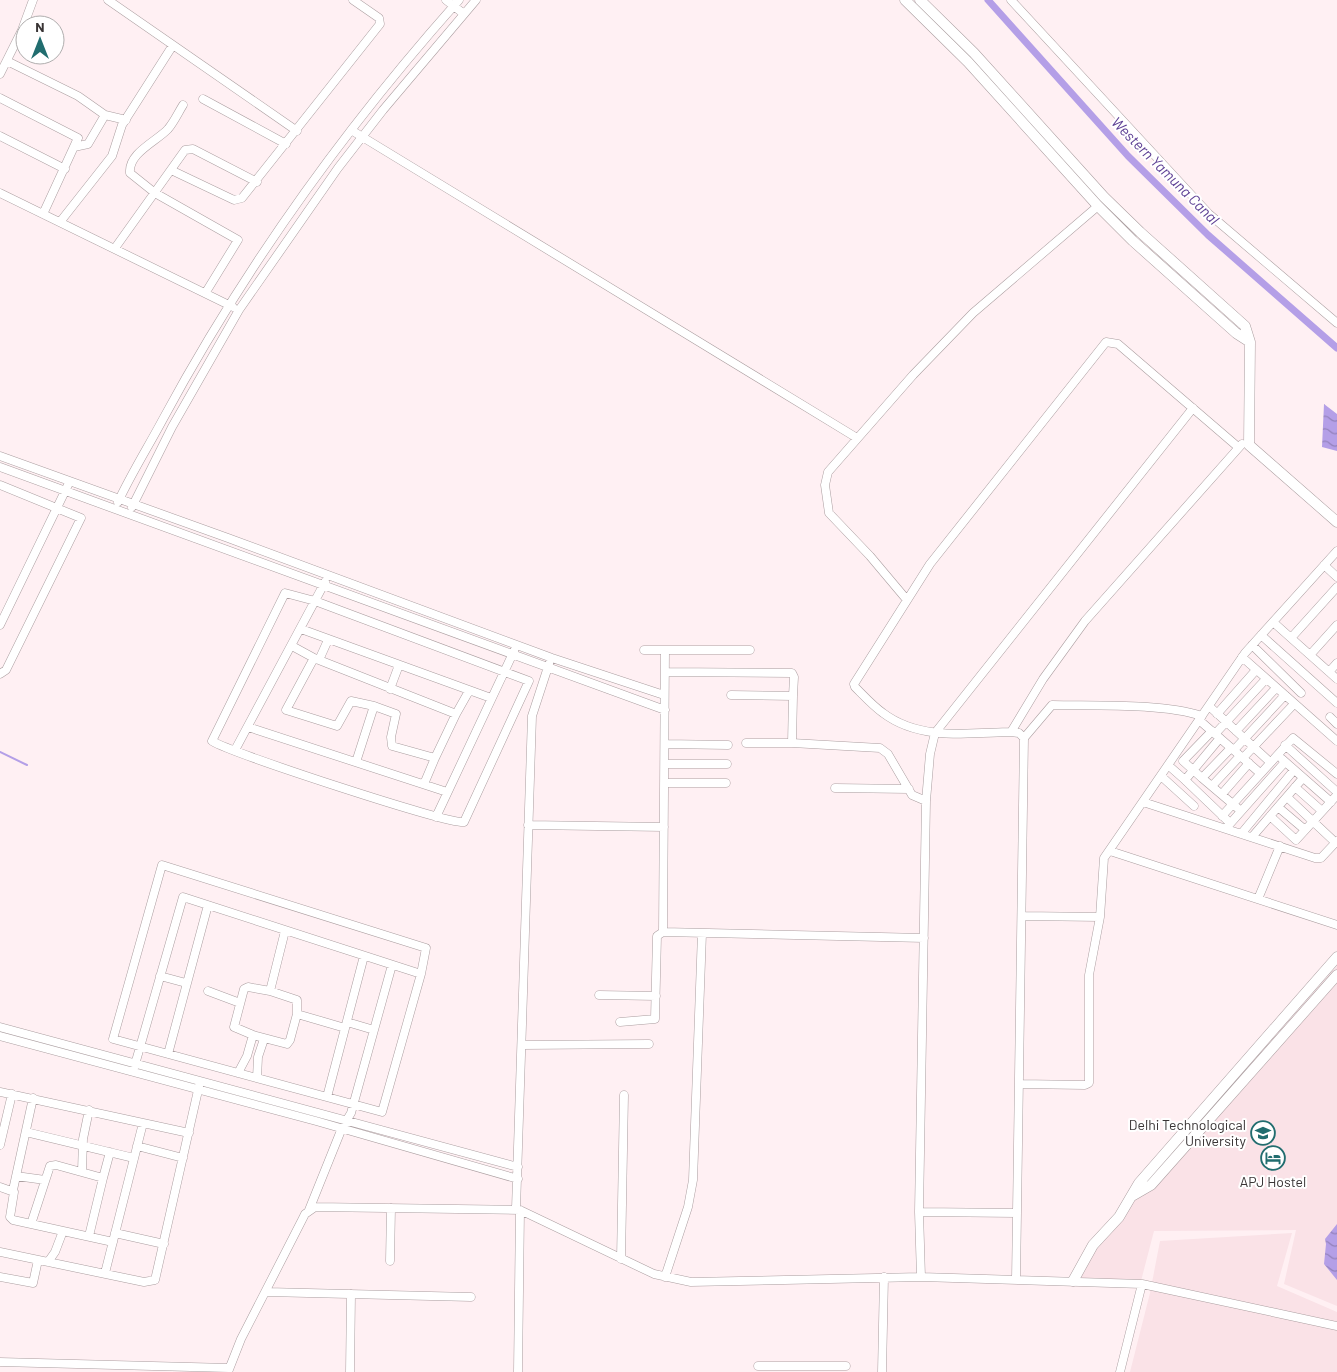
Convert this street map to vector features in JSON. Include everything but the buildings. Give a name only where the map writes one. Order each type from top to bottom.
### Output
[{"type":"street","points":[[0,74],[22,30],[32,0]]},
{"type":"street","points":[[108,0],[297,131]]},
{"type":"street","points":[[171,170],[236,201],[242,198],[257,182],[380,24],[379,18],[353,0]]},
{"type":"street","points":[[446,0],[456,3],[464,14]]},
{"type":"street","points":[[130,514],[172,427],[239,310],[383,110],[476,0]]},
{"type":"street","points":[[905,0],[968,62],[1098,206],[1236,333],[1250,342]]},
{"type":"street","points":[[920,0],[974,54],[1104,197],[1140,232],[1245,326],[1250,342],[1248,441],[1251,449],[1337,522]]},
{"type":"street","points":[[1011,0],[1209,214],[1337,324]]},
{"type":"street","points":[[115,509],[183,382],[229,304],[351,130],[456,3]]},
{"type":"street","points":[[60,222],[112,156],[118,134],[172,45]]},
{"type":"street","points":[[7,61],[78,96],[105,115],[126,120]]},
{"type":"street","points":[[0,98],[74,134],[78,139],[44,214]]},
{"type":"street","points":[[203,99],[286,144]]},
{"type":"street","points":[[182,105],[167,130],[147,144],[130,169],[131,176],[155,192],[238,240],[236,247],[206,292]]},
{"type":"street","points":[[74,147],[88,144],[105,115]]},
{"type":"street","points":[[351,130],[857,438]]},
{"type":"street","points":[[0,136],[65,169]]},
{"type":"street","points":[[115,248],[183,152],[193,149],[257,182]]},
{"type":"street","points":[[0,193],[206,292],[239,310]]},
{"type":"street","points":[[907,600],[828,510],[825,485],[828,472],[973,313],[1098,206]]},
{"type":"street","points":[[1024,738],[1019,733],[1011,732],[934,733],[919,730],[884,714],[854,686],[907,600],[947,541],[1106,342],[1118,344],[1238,447]]},
{"type":"street","points":[[921,1276],[919,1212],[924,938],[921,800],[934,733],[1193,408]]},
{"type":"street","points":[[1011,732],[1043,679],[1085,621],[1238,447],[1248,441]]},
{"type":"street","points":[[0,456],[552,658],[664,695]]},
{"type":"street","points":[[0,467],[665,710]]},
{"type":"street","points":[[0,625],[70,482]]},
{"type":"street","points":[[0,486],[79,516],[81,519],[6,670],[0,674]]},
{"type":"street","points":[[1020,1084],[1085,1086],[1089,1083],[1089,974],[1100,917],[1103,860],[1242,657],[1337,551]]},
{"type":"street","points":[[1324,566],[1337,577]]},
{"type":"street","points":[[235,750],[328,576]]},
{"type":"street","points":[[1291,638],[1337,587]]},
{"type":"street","points":[[287,593],[316,601],[505,670],[528,679],[529,683],[466,820],[462,823],[235,750],[214,742],[212,739],[283,594],[287,593]]},
{"type":"street","points":[[1273,622],[1337,679]]},
{"type":"street","points":[[1310,655],[1337,625]]},
{"type":"street","points":[[301,629],[491,698]]},
{"type":"street","points":[[1261,635],[1337,703]]},
{"type":"street","points":[[328,640],[286,710],[338,726],[351,701],[374,706],[396,714],[391,737],[392,746],[434,758]]},
{"type":"street","points":[[436,816],[512,654],[518,645]]},
{"type":"street","points":[[1252,645],[1301,693]]},
{"type":"street","points":[[292,646],[316,659],[456,714]]},
{"type":"street","points":[[644,650],[750,650]]},
{"type":"street","points":[[664,932],[665,650]]},
{"type":"street","points":[[1242,657],[1337,741]]},
{"type":"street","points":[[518,1372],[518,1168],[532,716],[552,658]]},
{"type":"street","points":[[1329,672],[1337,663]]},
{"type":"street","points":[[390,689],[399,665]]},
{"type":"street","points":[[1217,714],[1256,670]]},
{"type":"street","points":[[664,672],[792,673],[794,677],[792,743]]},
{"type":"street","points":[[1185,780],[1216,734],[1266,679]]},
{"type":"street","points":[[1236,731],[1276,688]]},
{"type":"street","points":[[424,784],[434,758],[469,691]]},
{"type":"street","points":[[731,695],[793,696]]},
{"type":"street","points":[[1202,778],[1285,695]]},
{"type":"street","points":[[1212,786],[1244,759],[1294,704]]},
{"type":"street","points":[[1016,1280],[1024,738],[1052,705],[1188,712],[1201,718],[1232,749],[1260,773]]},
{"type":"street","points":[[356,762],[374,706]]},
{"type":"street","points":[[1209,706],[1270,762]]},
{"type":"street","points":[[1330,718],[1337,724]]},
{"type":"street","points":[[248,727],[447,792]]},
{"type":"street","points":[[1183,761],[1216,734]]},
{"type":"street","points":[[1222,816],[1292,738],[1296,738],[1337,774]]},
{"type":"street","points":[[746,743],[792,743],[880,748],[888,754],[909,790],[921,800]]},
{"type":"street","points":[[665,744],[728,745]]},
{"type":"street","points":[[1285,745],[1337,793],[1331,802],[1304,829],[1296,840],[1294,851]]},
{"type":"street","points":[[1176,754],[1241,811]]},
{"type":"street","points":[[1277,754],[1331,802]]},
{"type":"street","points":[[1222,794],[1244,759]]},
{"type":"street","points":[[1228,826],[1285,762]]},
{"type":"street","points":[[665,764],[727,764]]},
{"type":"street","points":[[1168,765],[1222,816],[1228,826]]},
{"type":"street","points":[[1241,834],[1294,770]]},
{"type":"street","points":[[1161,776],[1194,806]]},
{"type":"street","points":[[1252,837],[1303,778]]},
{"type":"street","points":[[664,783],[726,784]]},
{"type":"street","points":[[1295,787],[1322,811]]},
{"type":"street","points":[[835,788],[909,790]]},
{"type":"street","points":[[1143,802],[1228,826],[1241,834],[1321,858],[1336,842],[1287,796]]},
{"type":"street","points":[[1278,807],[1304,829]]},
{"type":"street","points":[[1270,816],[1296,840]]},
{"type":"street","points":[[528,825],[664,828]]},
{"type":"street","points":[[1258,899],[1280,846]]},
{"type":"street","points":[[1110,851],[1337,925]]},
{"type":"street","points":[[162,865],[423,946],[426,952],[382,1112],[140,1046],[113,1038],[162,865]]},
{"type":"street","points":[[133,1072],[182,898],[184,897],[421,974]]},
{"type":"street","points":[[168,1054],[208,905]]},
{"type":"street","points":[[1022,916],[1100,917]]},
{"type":"street","points":[[270,991],[285,930]]},
{"type":"street","points":[[620,1022],[654,1021],[658,936],[664,932],[924,938]]},
{"type":"street","points":[[665,1277],[688,1207],[693,1180],[702,933]]},
{"type":"street","points":[[327,1097],[364,956]]},
{"type":"street","points":[[1073,1282],[1094,1245],[1115,1224],[1139,1183],[1337,957]]},
{"type":"street","points":[[0,1362],[228,1370],[241,1339],[267,1292],[302,1220],[309,1210],[344,1125],[352,1113],[392,965]]},
{"type":"street","points":[[1132,1196],[1151,1185],[1337,975]]},
{"type":"street","points":[[160,976],[186,983]]},
{"type":"street","points":[[245,988],[270,991],[297,1000],[297,1014],[289,1042],[284,1044],[264,1039],[234,1027],[240,1003],[245,988]]},
{"type":"street","points":[[208,991],[240,1003]]},
{"type":"street","points":[[599,995],[656,996]]},
{"type":"street","points":[[297,1014],[374,1030]]},
{"type":"street","points":[[0,1027],[135,1064],[199,1086]]},
{"type":"street","points":[[238,1073],[247,1056],[253,1035]]},
{"type":"street","points":[[0,1036],[133,1072],[199,1086],[344,1125],[518,1168]]},
{"type":"street","points":[[257,1078],[258,1057],[264,1039]]},
{"type":"street","points":[[522,1045],[649,1044]]},
{"type":"street","points":[[0,1252],[152,1282],[157,1276],[199,1086]]},
{"type":"street","points":[[0,1092],[88,1110],[189,1134]]},
{"type":"street","points":[[0,1145],[12,1094]]},
{"type":"street","points":[[620,1259],[624,1095]]},
{"type":"street","points":[[33,1098],[12,1190],[15,1194],[10,1217],[13,1220],[112,1242]]},
{"type":"street","points":[[82,1172],[83,1145],[88,1110]]},
{"type":"street","points":[[104,1273],[143,1123]]},
{"type":"street","points":[[344,1125],[518,1178]]},
{"type":"street","points":[[26,1132],[134,1158]]},
{"type":"street","points":[[137,1146],[184,1158]]},
{"type":"street","points":[[88,1236],[110,1152]]},
{"type":"street","points":[[31,1224],[49,1168],[53,1164],[103,1178]]},
{"type":"street","points":[[16,1176],[45,1180]]},
{"type":"street","points":[[0,1187],[12,1190]]},
{"type":"street","points":[[309,1210],[315,1207],[518,1210],[620,1259],[665,1277],[691,1282],[921,1276],[1142,1284],[1337,1326]]},
{"type":"street","points":[[390,1261],[391,1208]]},
{"type":"street","points":[[919,1212],[1017,1213]]},
{"type":"street","points":[[48,1262],[55,1252],[63,1231]]},
{"type":"street","points":[[115,1233],[164,1244]]},
{"type":"street","points":[[0,1277],[33,1283],[38,1260]]},
{"type":"street","points":[[882,1372],[884,1276]]},
{"type":"street","points":[[1120,1372],[1142,1284]]},
{"type":"street","points":[[267,1292],[471,1297]]},
{"type":"street","points":[[350,1372],[351,1294]]},
{"type":"street","points":[[758,1366],[816,1369],[846,1366]]},
{"type":"shaded area","name":"Delhi Technological University","points":[[1337,966],[1337,1306],[1284,1284],[1296,1230],[1154,1231],[1141,1281],[1073,1281],[1097,1237]]},
{"type":"shaded area","points":[[1292,1233],[1277,1286],[1337,1312],[1337,1372],[1130,1372],[1150,1293],[1160,1241]]},
{"type":"water","points":[[1324,404],[1337,414],[1337,451],[1322,447]]},
{"type":"water","points":[[1337,1224],[1337,1280],[1324,1264],[1325,1239]]},
{"type":"waterway","name":"Western Yamuna Canal","points":[[988,0],[1128,156],[1208,235],[1337,348]]},
{"type":"waterway","points":[[0,752],[27,765]]},
{"type":"place","name":"Delhi Technological University","points":[[1263,1133]]},
{"type":"place","name":"APJ Hostel","points":[[1273,1158]]}]
